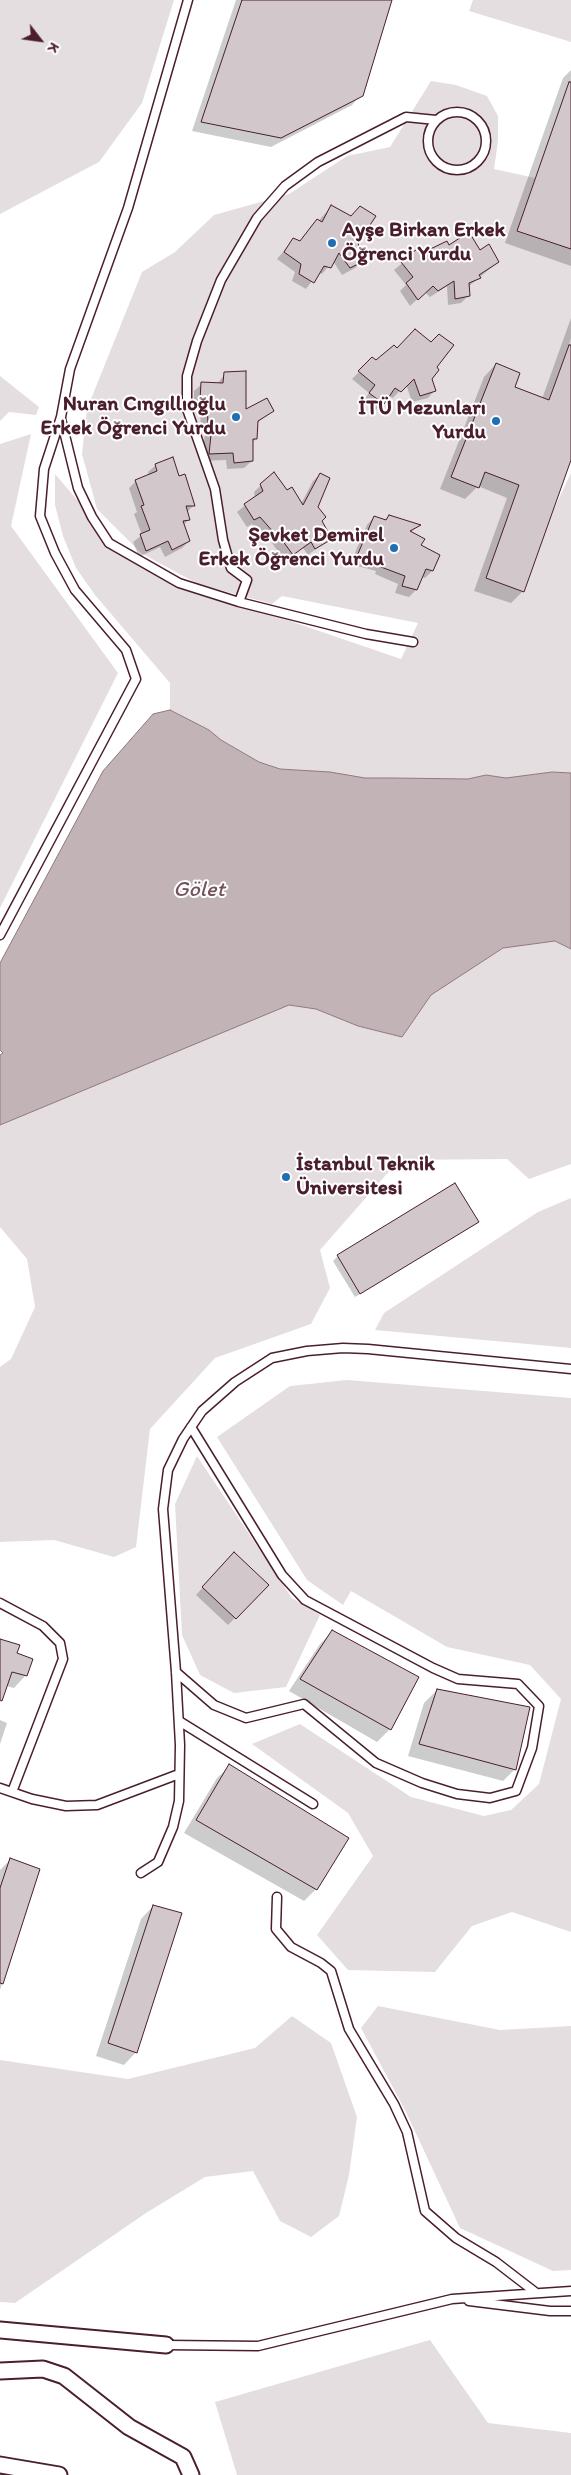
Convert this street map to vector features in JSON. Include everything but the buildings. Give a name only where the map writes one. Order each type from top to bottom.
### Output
[{"type":"street","points":[[0,2330],[166,2345]]},
{"type":"street","points":[[0,2371],[43,2369],[64,2376],[129,2427],[183,2457],[191,2475]]},
{"type":"street","points":[[0,2466],[59,2475]]},
{"type":"lane","points":[[0,935],[136,679],[126,650],[75,590],[55,553],[40,516],[44,469],[61,417],[70,369],[128,208],[188,0]]},
{"type":"lane","points":[[238,602],[247,580],[231,568],[223,540],[215,489],[187,410],[187,376],[197,341],[221,280],[257,218],[285,186],[318,162],[406,117],[436,120],[442,115],[456,111],[471,115],[479,121],[486,139],[485,148],[475,164],[457,171],[439,165],[432,158],[427,140],[428,133],[436,120]]},
{"type":"lane","points":[[61,417],[78,488],[92,517],[109,544],[179,583],[238,602],[366,634],[412,642]]},
{"type":"lane","points":[[141,1873],[158,1862],[173,1827],[180,1801],[176,1672],[162,1509],[168,1470],[191,1427],[202,1411],[236,1382],[272,1358],[307,1351],[343,1348],[368,1349],[571,1368]]},
{"type":"lane","points":[[176,1672],[214,1705],[246,1718],[304,1704],[376,1763],[422,1783],[457,1794],[490,1798],[516,1791],[532,1748],[539,1706],[518,1684],[458,1679],[433,1668],[305,1600],[282,1575],[191,1427]]},
{"type":"lane","points":[[0,1603],[43,1626],[60,1643],[63,1659],[12,1792]]},
{"type":"lane","points":[[179,1721],[313,1804]]},
{"type":"lane","points":[[0,1788],[66,1806],[97,1805],[179,1774]]},
{"type":"lane","points":[[277,1897],[276,1928],[291,1948],[321,1963],[331,1971],[349,2029],[394,2104],[406,2132],[425,2211],[456,2238],[496,2262],[535,2292]]},
{"type":"lane","points":[[166,2345],[258,2346],[452,2299],[571,2290]]},
{"type":"lane","points":[[452,2299],[571,2311]]},
{"type":"shaded area","points":[[0,0],[174,0],[142,103],[99,162],[0,214]]},
{"type":"shaded area","points":[[473,0],[571,0],[571,42],[469,11]]},
{"type":"shaded area","points":[[431,81],[456,85],[487,96],[498,116],[498,141],[494,169],[535,178],[517,231],[571,249],[571,338],[486,578],[524,591],[552,513],[571,473],[571,773],[552,772],[506,778],[486,775],[468,779],[365,778],[330,772],[280,769],[259,762],[221,740],[209,730],[170,710],[170,683],[95,595],[76,568],[63,536],[55,505],[55,474],[92,517],[109,543],[179,583],[401,659],[418,623],[282,596],[272,604],[198,584],[141,553],[97,509],[82,454],[87,409],[142,272],[175,252],[214,215],[289,194],[347,156],[390,147]]},
{"type":"shaded area","points":[[0,376],[39,407],[36,415],[9,412],[0,421]]},
{"type":"shaded area","points":[[31,434],[11,526],[118,673],[0,908],[0,444]]},
{"type":"shaded area","points":[[555,941],[571,949],[571,1164],[529,1179],[507,1159],[399,1160],[320,1250],[330,1288],[311,1324],[215,1358],[150,1429],[136,1547],[114,1557],[54,1540],[0,1542],[0,1367],[11,1359],[35,1307],[27,1259],[0,1227],[0,1125],[289,1005],[316,1009],[358,1026],[402,1037],[431,995],[503,948]]},
{"type":"shaded area","points":[[571,1198],[571,1348],[375,1330],[384,1313],[538,1212]]},
{"type":"shaded area","points":[[347,1380],[571,1398],[571,1932],[512,1912],[472,1926],[435,1972],[348,1970],[317,1935],[373,1856],[348,1813],[252,1744],[300,1724],[411,1797],[484,1816],[511,1810],[539,1784],[561,1699],[530,1665],[447,1647],[351,1591],[343,1605],[307,1580],[217,1437],[290,1386]]},
{"type":"shaded area","points":[[197,1456],[292,1598],[320,1615],[286,1687],[234,1693],[200,1675],[182,1635],[175,1504]]},
{"type":"shaded area","points":[[378,2006],[500,2030],[571,2026],[571,2270],[553,2271],[460,2228],[405,2110],[361,2028]]},
{"type":"shaded area","points":[[292,2016],[331,2043],[357,2117],[349,2175],[339,2216],[311,2237],[280,2221],[253,2171],[205,2177],[146,2213],[15,2303],[0,2302],[0,2060],[128,2079],[255,2048]]},
{"type":"shaded area","points":[[430,2340],[488,2423],[571,2433],[571,2475],[237,2475],[215,2402]]},
{"type":"water","name":"Gölet","points":[[170,710],[209,730],[221,740],[259,762],[280,769],[330,772],[365,778],[468,779],[486,775],[506,778],[552,772],[571,773],[571,949],[555,941],[503,948],[431,995],[402,1037],[358,1026],[316,1009],[289,1005],[0,1125],[0,1055],[3,1053],[0,1050],[0,963],[103,771],[153,714]]},
{"type":"place","name":"Ayşe Birkan Erkek Öğrenci Yurdu","points":[[332,243]]},
{"type":"place","name":"Nuran Cıngıllıoğlu Erkek Öğrenci Yurdu","points":[[236,417]]},
{"type":"place","name":"İTÜ Mezunları Yurdu","points":[[496,421]]},
{"type":"place","name":"Şevket Demirel Erkek Öğrenci Yurdu","points":[[394,548]]},
{"type":"place","name":"İstanbul Teknik Üniversitesi","points":[[286,1177]]}]
